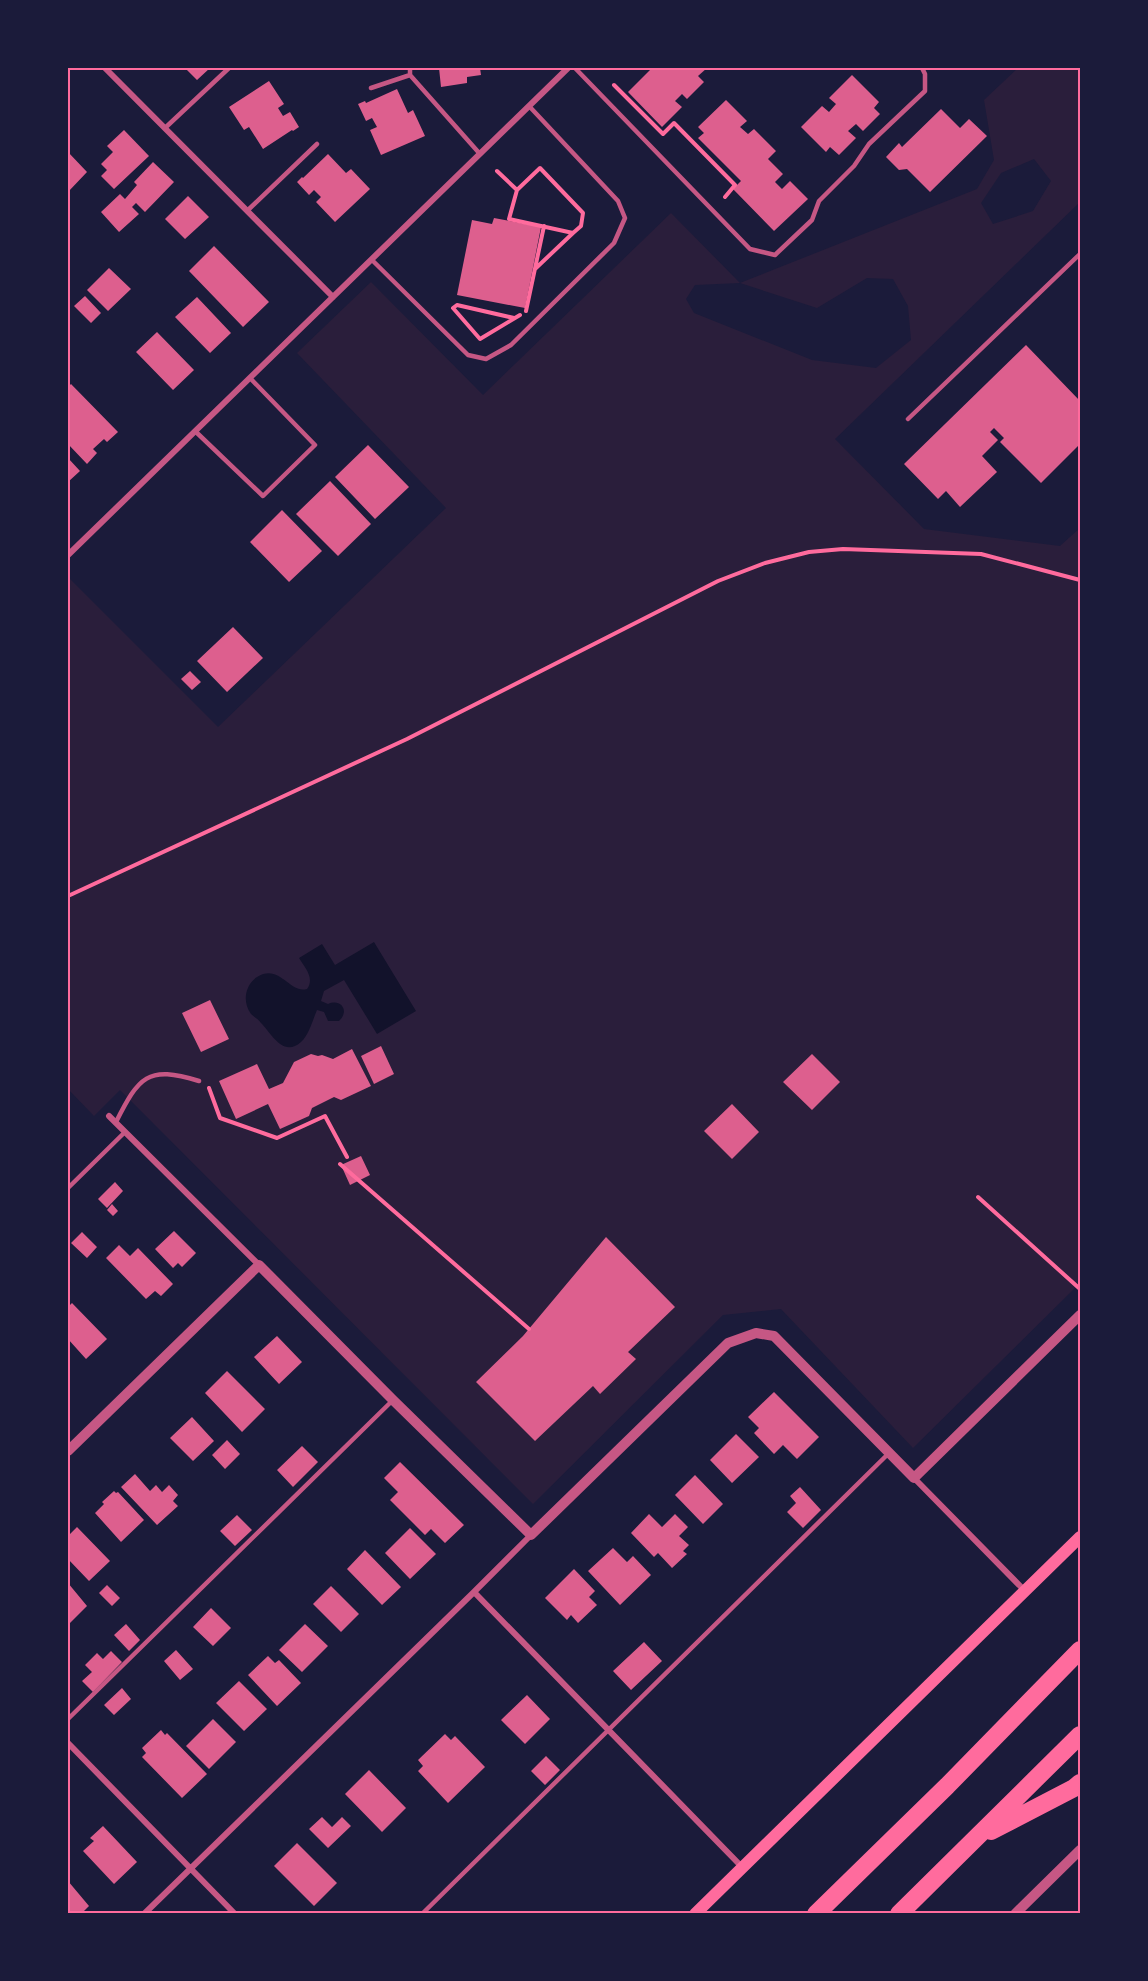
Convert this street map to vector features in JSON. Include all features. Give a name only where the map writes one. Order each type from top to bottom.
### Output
[{"type":"highway","points":[[816,1914],[947,1786],[1080,1650]]},
{"type":"highway","points":[[899,1914],[1080,1735]]},
{"type":"highway","points":[[976,1838],[1080,1783]]},
{"type":"main road","points":[[695,1914],[1080,1537]]},
{"type":"street","points":[[105,68],[333,297]]},
{"type":"street","points":[[68,555],[568,68]]},
{"type":"street","points":[[110,1116],[531,1535]]},
{"type":"street","points":[[68,1451],[259,1265]]},
{"type":"street","points":[[914,1478],[1080,1315]]},
{"type":"street","points":[[144,1914],[728,1343],[756,1334],[774,1336],[1025,1592]]},
{"type":"street","points":[[474,1592],[742,1868]]},
{"type":"street","points":[[68,1743],[235,1914]]},
{"type":"street","points":[[1015,1914],[1080,1850]]},
{"type":"lane","points":[[165,128],[229,68]]},
{"type":"lane","points":[[410,68],[410,75],[480,154]]},
{"type":"lane","points":[[575,68],[750,249],[775,255],[812,220],[819,201],[854,166],[869,144],[925,92],[925,74],[922,68]]},
{"type":"lane","points":[[371,88],[410,75]]},
{"type":"lane","points":[[372,260],[468,355],[486,359],[511,345],[614,243],[625,218],[618,201],[529,106]]},
{"type":"lane","points":[[247,211],[317,144]]},
{"type":"lane","points":[[908,419],[1080,254]]},
{"type":"lane","points":[[195,431],[263,496],[315,445],[250,378]]},
{"type":"lane","points":[[116,1122],[139,1083],[153,1075],[178,1075],[199,1081]]},
{"type":"lane","points":[[68,1188],[125,1132]]},
{"type":"lane","points":[[68,1719],[393,1400]]},
{"type":"lane","points":[[422,1914],[889,1453]]},
{"type":"path","points":[[608,79],[663,134],[675,123],[735,185],[725,197]]},
{"type":"path","points":[[535,270],[573,233],[580,226],[583,213],[540,168],[517,190],[509,219],[573,233]]},
{"type":"path","points":[[496,171],[517,190]]},
{"type":"path","points":[[514,318],[457,305],[453,308],[480,339],[514,318],[526,310],[544,226]]},
{"type":"path","points":[[68,896],[407,739],[718,581],[765,563],[809,552],[843,549],[981,554],[1080,580]]},
{"type":"path","points":[[199,1081],[210,1089],[220,1118],[277,1138],[325,1116],[347,1157]]},
{"type":"path","points":[[340,1164],[529,1329]]},
{"type":"path","points":[[978,1197],[1080,1289]]},
{"type":"shaded area","points":[[1018,68],[1080,68],[1080,202],[835,439],[924,529],[1060,546],[1080,528],[1080,1283],[913,1448],[781,1309],[723,1315],[533,1504],[120,1090],[94,1116],[68,1089],[68,577],[218,727],[446,508],[297,353],[371,282],[483,395],[671,213],[740,283],[977,189],[994,160],[984,100]],"holes":[[[1034,159],[1051,181],[1033,211],[993,224],[981,203],[1001,173]],[[867,278],[893,279],[908,306],[911,340],[876,368],[812,360],[694,313],[686,299],[695,285],[740,283],[817,308]]]},
{"type":"shaded area","points":[[374,942],[416,1011],[377,1034],[344,980],[324,991],[321,1001],[328,1004],[340,1004],[344,1010],[342,1017],[339,1021],[328,1021],[324,1012],[317,1010],[311,1027],[301,1042],[295,1046],[283,1046],[248,1009],[247,989],[257,977],[272,974],[295,987],[307,989],[310,977],[299,958],[322,944],[335,965]]},
{"type":"building","points":[[185,68],[210,68],[197,80]]},
{"type":"building","points":[[439,68],[480,68],[481,75],[467,77],[467,83],[441,87]]},
{"type":"building","points":[[652,68],[707,68],[698,76],[704,82],[687,99],[682,94],[675,101],[682,107],[662,127],[628,92]]},
{"type":"building","points":[[852,75],[879,102],[874,108],[880,114],[863,131],[856,124],[848,131],[856,138],[839,155],[830,147],[826,152],[801,127],[822,106],[829,112],[836,104],[829,98]]},
{"type":"building","points":[[269,81],[284,104],[278,108],[283,116],[290,112],[299,127],[263,149],[249,127],[244,130],[229,107]]},
{"type":"building","points":[[397,89],[408,113],[413,110],[425,136],[381,155],[370,130],[377,127],[372,118],[366,121],[358,104],[365,101],[366,103]]},
{"type":"building","points":[[726,100],[747,121],[740,127],[748,134],[754,129],[776,151],[768,159],[783,174],[775,182],[782,189],[790,181],[808,199],[774,231],[733,189],[741,181],[698,138],[704,133],[698,127]]},
{"type":"building","points":[[941,109],[960,128],[969,119],[987,136],[930,192],[907,169],[899,170],[886,157],[899,143],[902,147]]},
{"type":"building","points":[[124,130],[149,156],[114,189],[101,176],[107,170],[101,164],[113,152],[107,146]]},
{"type":"building","points":[[68,152],[87,172],[68,192]]},
{"type":"building","points":[[328,154],[346,173],[351,169],[370,189],[335,222],[316,202],[321,197],[314,190],[309,195],[297,182]]},
{"type":"building","points":[[153,162],[174,182],[145,212],[136,203],[132,207],[139,214],[119,232],[101,212],[120,194],[125,199],[137,185],[134,182]]},
{"type":"building","points":[[188,196],[209,217],[185,239],[165,219]]},
{"type":"building","points":[[494,218],[541,227],[525,308],[457,295],[472,220],[492,224]]},
{"type":"building","points":[[214,246],[269,302],[243,327],[189,271]]},
{"type":"building","points":[[109,268],[131,289],[108,311],[87,290]]},
{"type":"building","points":[[85,296],[101,313],[91,323],[74,306]]},
{"type":"building","points":[[197,297],[231,333],[210,353],[175,317]]},
{"type":"building","points":[[157,332],[194,370],[173,390],[136,352]]},
{"type":"building","points":[[1026,345],[1080,401],[1080,444],[1041,483],[1000,442],[1004,438],[994,428],[990,432],[998,440],[982,456],[997,472],[960,507],[946,491],[938,499],[904,464]]},
{"type":"building","points":[[71,384],[118,432],[107,442],[104,439],[93,449],[97,453],[87,464],[68,444],[68,387]]},
{"type":"building","points":[[368,445],[409,487],[375,519],[335,477]]},
{"type":"building","points":[[68,458],[80,471],[68,482]]},
{"type":"building","points":[[330,481],[371,524],[338,556],[296,514]]},
{"type":"building","points":[[282,510],[322,551],[289,582],[250,542]]},
{"type":"building","points":[[233,627],[263,658],[227,692],[197,661]]},
{"type":"building","points":[[190,671],[201,682],[192,690],[181,679]]},
{"type":"building","points":[[210,1000],[229,1039],[201,1052],[182,1013]]},
{"type":"building","points":[[381,1046],[394,1074],[374,1084],[361,1056]]},
{"type":"building","points":[[352,1049],[371,1086],[341,1100],[334,1097],[312,1108],[309,1116],[280,1129],[268,1104],[236,1119],[219,1081],[257,1064],[269,1089],[283,1083],[294,1062],[311,1054],[333,1059]]},
{"type":"building","points":[[812,1054],[840,1082],[812,1110],[783,1082]]},
{"type":"building","points":[[732,1104],[759,1132],[732,1159],[704,1131]]},
{"type":"building","points":[[361,1156],[370,1175],[350,1185],[341,1165]]},
{"type":"building","points":[[115,1182],[123,1191],[107,1208],[98,1199]]},
{"type":"building","points":[[112,1204],[118,1211],[113,1216],[107,1210]]},
{"type":"building","points":[[174,1231],[196,1253],[182,1267],[178,1263],[173,1268],[155,1249]]},
{"type":"building","points":[[82,1232],[97,1247],[87,1258],[71,1243]]},
{"type":"building","points":[[606,1237],[675,1307],[628,1352],[636,1359],[600,1394],[593,1386],[535,1441],[476,1382],[523,1336]]},
{"type":"building","points":[[119,1245],[130,1256],[138,1248],[173,1284],[161,1296],[155,1291],[146,1299],[106,1258]]},
{"type":"building","points":[[72,1303],[107,1339],[86,1359],[68,1339],[68,1307]]},
{"type":"building","points":[[277,1336],[302,1362],[279,1384],[254,1357]]},
{"type":"building","points":[[227,1371],[265,1409],[242,1432],[205,1393]]},
{"type":"building","points":[[774,1392],[819,1437],[797,1459],[783,1445],[774,1454],[754,1433],[759,1428],[748,1417]]},
{"type":"building","points":[[192,1417],[214,1441],[193,1461],[170,1438]]},
{"type":"building","points":[[736,1434],[759,1457],[732,1483],[710,1460]]},
{"type":"building","points":[[227,1440],[240,1454],[225,1469],[212,1455]]},
{"type":"building","points":[[302,1446],[318,1462],[293,1487],[277,1470]]},
{"type":"building","points":[[400,1462],[464,1525],[445,1543],[431,1529],[425,1535],[390,1500],[398,1492],[384,1478]]},
{"type":"building","points":[[135,1474],[150,1491],[156,1485],[162,1492],[169,1485],[178,1495],[173,1501],[178,1506],[157,1525],[121,1487]]},
{"type":"building","points":[[695,1475],[723,1504],[703,1524],[675,1495]]},
{"type":"building","points":[[800,1487],[821,1510],[803,1528],[787,1512],[796,1503],[790,1496]]},
{"type":"building","points":[[114,1491],[118,1492],[144,1520],[121,1542],[95,1513],[104,1504],[102,1502]]},
{"type":"building","points":[[649,1514],[662,1527],[675,1514],[688,1527],[679,1536],[689,1545],[683,1551],[687,1554],[672,1568],[658,1553],[654,1557],[631,1533]]},
{"type":"building","points":[[237,1515],[252,1530],[235,1546],[220,1531]]},
{"type":"building","points":[[77,1527],[110,1561],[89,1581],[68,1559],[68,1536]]},
{"type":"building","points":[[410,1528],[436,1554],[410,1579],[385,1553]]},
{"type":"building","points":[[613,1548],[627,1562],[633,1556],[651,1575],[620,1605],[588,1571]]},
{"type":"building","points":[[365,1550],[401,1587],[382,1605],[347,1569]]},
{"type":"building","points":[[574,1569],[595,1591],[589,1597],[597,1605],[578,1623],[571,1615],[567,1620],[545,1598]]},
{"type":"building","points":[[68,1583],[87,1606],[68,1625]]},
{"type":"building","points":[[107,1585],[120,1598],[112,1606],[99,1593]]},
{"type":"building","points":[[331,1586],[359,1614],[341,1632],[313,1604]]},
{"type":"building","points":[[211,1608],[231,1628],[213,1646],[193,1627]]},
{"type":"building","points":[[126,1624],[140,1640],[129,1651],[114,1635]]},
{"type":"building","points":[[305,1624],[328,1646],[302,1672],[279,1650]]},
{"type":"building","points":[[644,1642],[662,1661],[631,1690],[613,1671]]},
{"type":"building","points":[[176,1650],[193,1669],[180,1680],[164,1661]]},
{"type":"building","points":[[111,1651],[122,1662],[93,1692],[82,1681],[92,1672],[85,1665],[97,1653],[103,1659]]},
{"type":"building","points":[[268,1656],[275,1663],[279,1660],[301,1683],[277,1706],[248,1675]]},
{"type":"building","points":[[239,1681],[267,1709],[244,1731],[216,1703]]},
{"type":"building","points":[[122,1688],[131,1699],[114,1715],[104,1705]]},
{"type":"building","points":[[527,1695],[550,1719],[525,1744],[501,1720]]},
{"type":"building","points":[[213,1719],[236,1742],[209,1769],[186,1746]]},
{"type":"building","points":[[161,1730],[165,1735],[167,1733],[207,1774],[182,1798],[142,1757],[146,1753],[142,1748]]},
{"type":"building","points":[[445,1734],[451,1740],[455,1736],[485,1767],[448,1803],[418,1771],[423,1766],[418,1760]]},
{"type":"building","points":[[546,1756],[560,1770],[545,1785],[531,1771]]},
{"type":"building","points":[[369,1770],[406,1808],[382,1832],[345,1794]]},
{"type":"building","points":[[322,1817],[332,1827],[342,1817],[351,1826],[328,1848],[309,1829]]},
{"type":"building","points":[[103,1826],[137,1862],[114,1884],[83,1851],[94,1841],[90,1838]]},
{"type":"building","points":[[297,1843],[337,1883],[314,1906],[274,1866]]},
{"type":"building","points":[[68,1881],[89,1906],[81,1914],[68,1914]]}]
